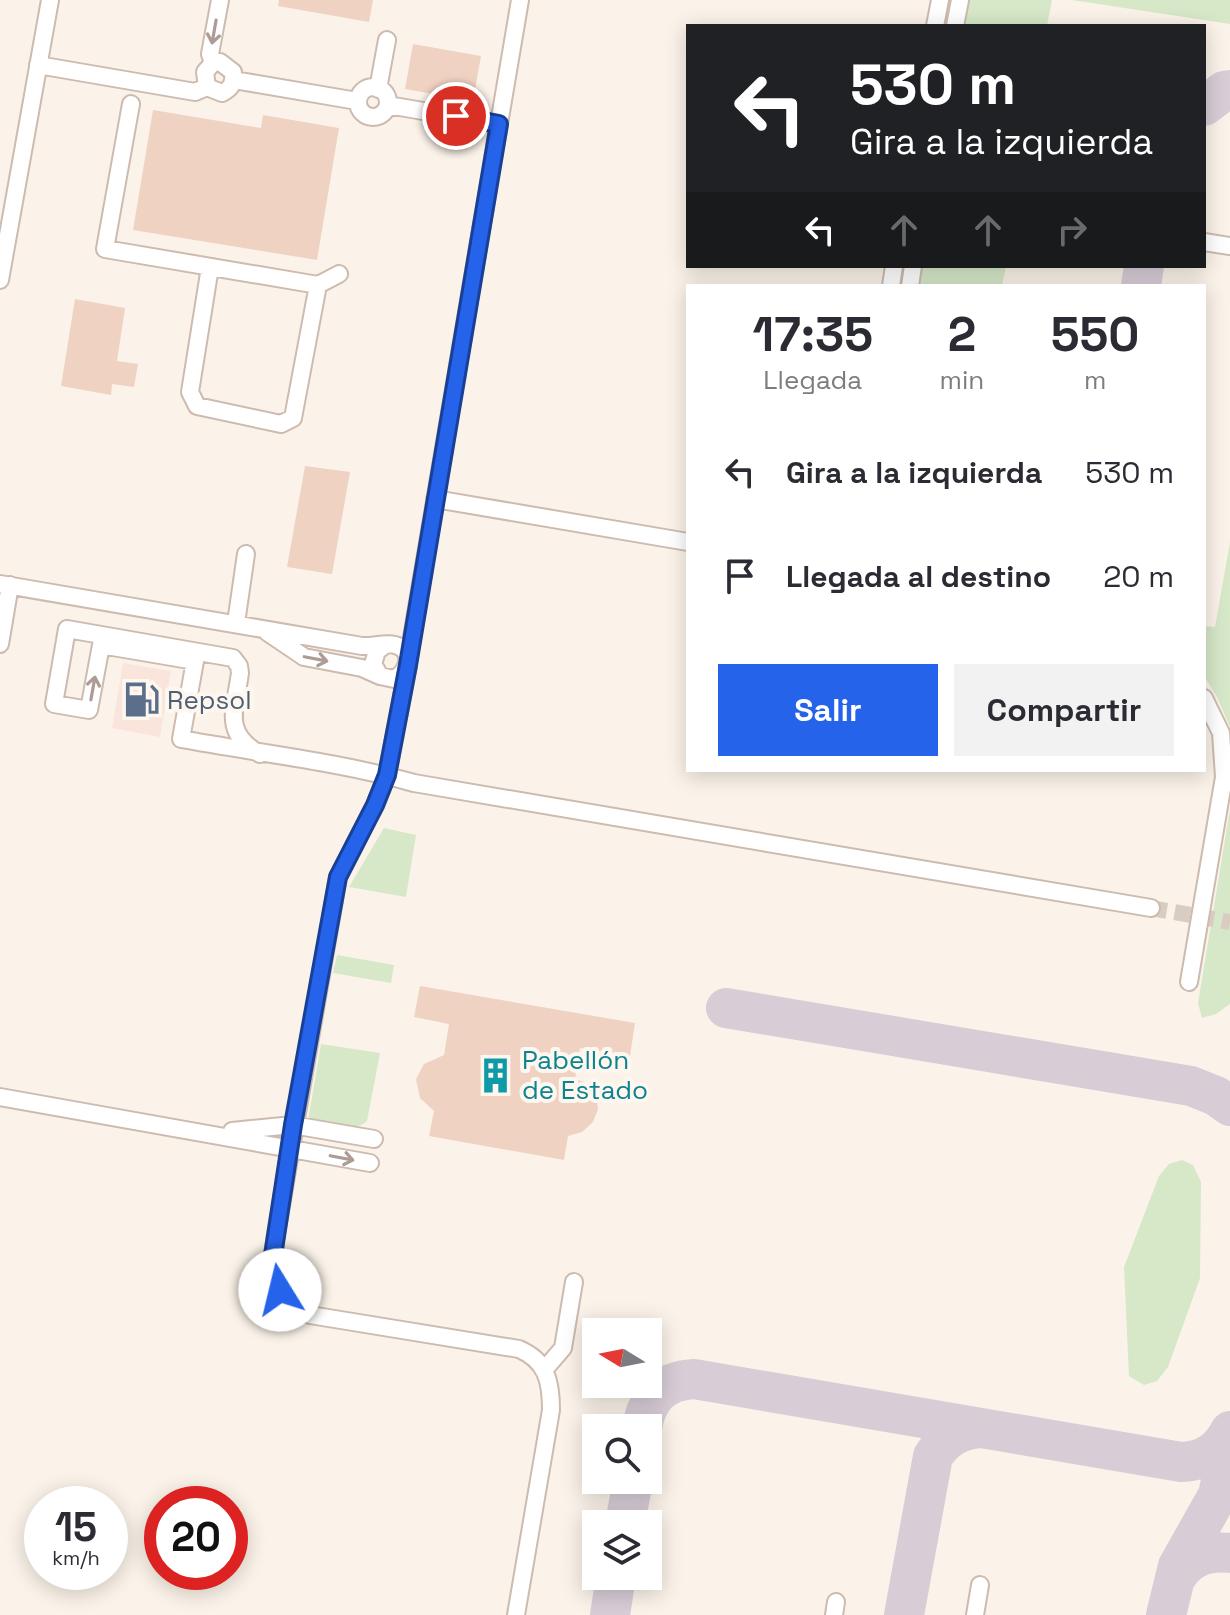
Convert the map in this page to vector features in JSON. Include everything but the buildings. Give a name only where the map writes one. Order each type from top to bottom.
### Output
[{"type":"lane","points":[[0,280],[50,0]]},
{"type":"lane","points":[[213,63],[210,54],[220,0]]},
{"type":"lane","points":[[516,1615],[551,1410],[551,1392],[544,1370],[532,1355],[519,1349],[310,1315],[280,1290],[272,1262],[289,1148],[338,877],[387,775],[520,0]]},
{"type":"lane","points":[[935,24],[940,0]]},
{"type":"lane","points":[[955,24],[960,0]]},
{"type":"lane","points":[[378,89],[387,40]]},
{"type":"lane","points":[[38,65],[195,92],[207,87],[222,93],[230,89],[234,80],[229,66],[213,63],[205,72],[207,87]]},
{"type":"lane","points":[[234,80],[357,101]]},
{"type":"lane","points":[[367,88],[378,89],[387,97],[388,105],[383,114],[376,118],[367,117],[361,112],[357,101],[367,88]]},
{"type":"lane","points":[[131,104],[105,249],[318,285],[339,274]]},
{"type":"lane","points":[[388,105],[499,124]]},
{"type":"lane","points":[[1206,242],[1230,246]]},
{"type":"lane","points":[[210,267],[190,392],[197,406],[281,424],[293,418],[318,285]]},
{"type":"lane","points":[[435,499],[686,542]]},
{"type":"lane","points":[[236,623],[246,554]]},
{"type":"lane","points":[[0,644],[5,585],[362,646],[389,644],[404,650],[408,663]]},
{"type":"lane","points":[[396,719],[395,692],[375,671],[373,661],[377,651],[406,635],[414,618]]},
{"type":"lane","points":[[258,627],[304,657],[362,668],[382,677],[398,678],[408,663]]},
{"type":"lane","points":[[260,754],[246,746],[234,728],[240,673],[233,658],[67,629],[54,704],[89,710],[101,645],[195,661],[181,739],[260,754],[387,775],[414,783],[1151,908]]},
{"type":"lane","points":[[1189,982],[1224,777],[1221,733],[1206,702]]},
{"type":"lane","points":[[0,1097],[370,1163]]},
{"type":"lane","points":[[211,1133],[293,1125],[374,1139]]},
{"type":"lane","points":[[544,1370],[563,1348],[574,1282]]},
{"type":"lane","points":[[975,1615],[980,1585]]},
{"type":"shaded area","name":"Repsol","points":[[123,663],[171,671],[160,737],[112,728]]},
{"type":"green space","points":[[960,0],[1052,0],[1047,24],[955,24]]},
{"type":"green space","points":[[1072,0],[1230,0],[1230,24]]},
{"type":"green space","points":[[921,268],[1006,268],[1002,284],[918,284]]},
{"type":"green space","points":[[1230,542],[1230,727],[1206,679],[1206,626],[1215,627]]},
{"type":"green space","points":[[1230,809],[1230,1004],[1216,1014],[1202,1018],[1198,1003]]},
{"type":"green space","points":[[384,828],[416,835],[406,897],[349,887]]},
{"type":"green space","points":[[337,955],[394,965],[391,983],[333,973]]},
{"type":"green space","points":[[321,1044],[380,1053],[367,1121],[361,1125],[339,1127],[308,1121]]},
{"type":"green space","points":[[1182,1160],[1193,1165],[1201,1182],[1200,1278],[1168,1367],[1157,1381],[1144,1385],[1129,1376],[1124,1267],[1159,1176],[1169,1164]]},
{"type":"taxiway","points":[[1206,104],[1230,90]]},
{"type":"taxiway","points":[[1141,284],[1144,268]]},
{"type":"taxiway","points":[[726,1008],[1191,1086],[1216,1096],[1230,1106]]},
{"type":"taxiway","points":[[645,1414],[652,1400],[665,1387],[694,1379],[1181,1462],[1210,1454],[1230,1431]]},
{"type":"taxiway","points":[[904,1615],[933,1456],[954,1436],[982,1428]]},
{"type":"taxiway","points":[[1166,1615],[1178,1566],[1218,1495],[1230,1439]]},
{"type":"taxiway","points":[[628,1510],[630,1494]]},
{"type":"taxiway","points":[[1175,1579],[1185,1566],[1198,1557],[1230,1553]]},
{"type":"taxiway","points":[[610,1615],[614,1590]]},
{"type":"tunnel","points":[[1151,908],[1230,922]]},
{"type":"place","name":"Repsol","points":[[141,700]]},
{"type":"place","name":"Pabellón de Estado","points":[[496,1075]]},
{"type":"route","points":[[280,1290],[272,1262],[325,940],[338,877],[387,775],[499,124],[456,116]]}]
